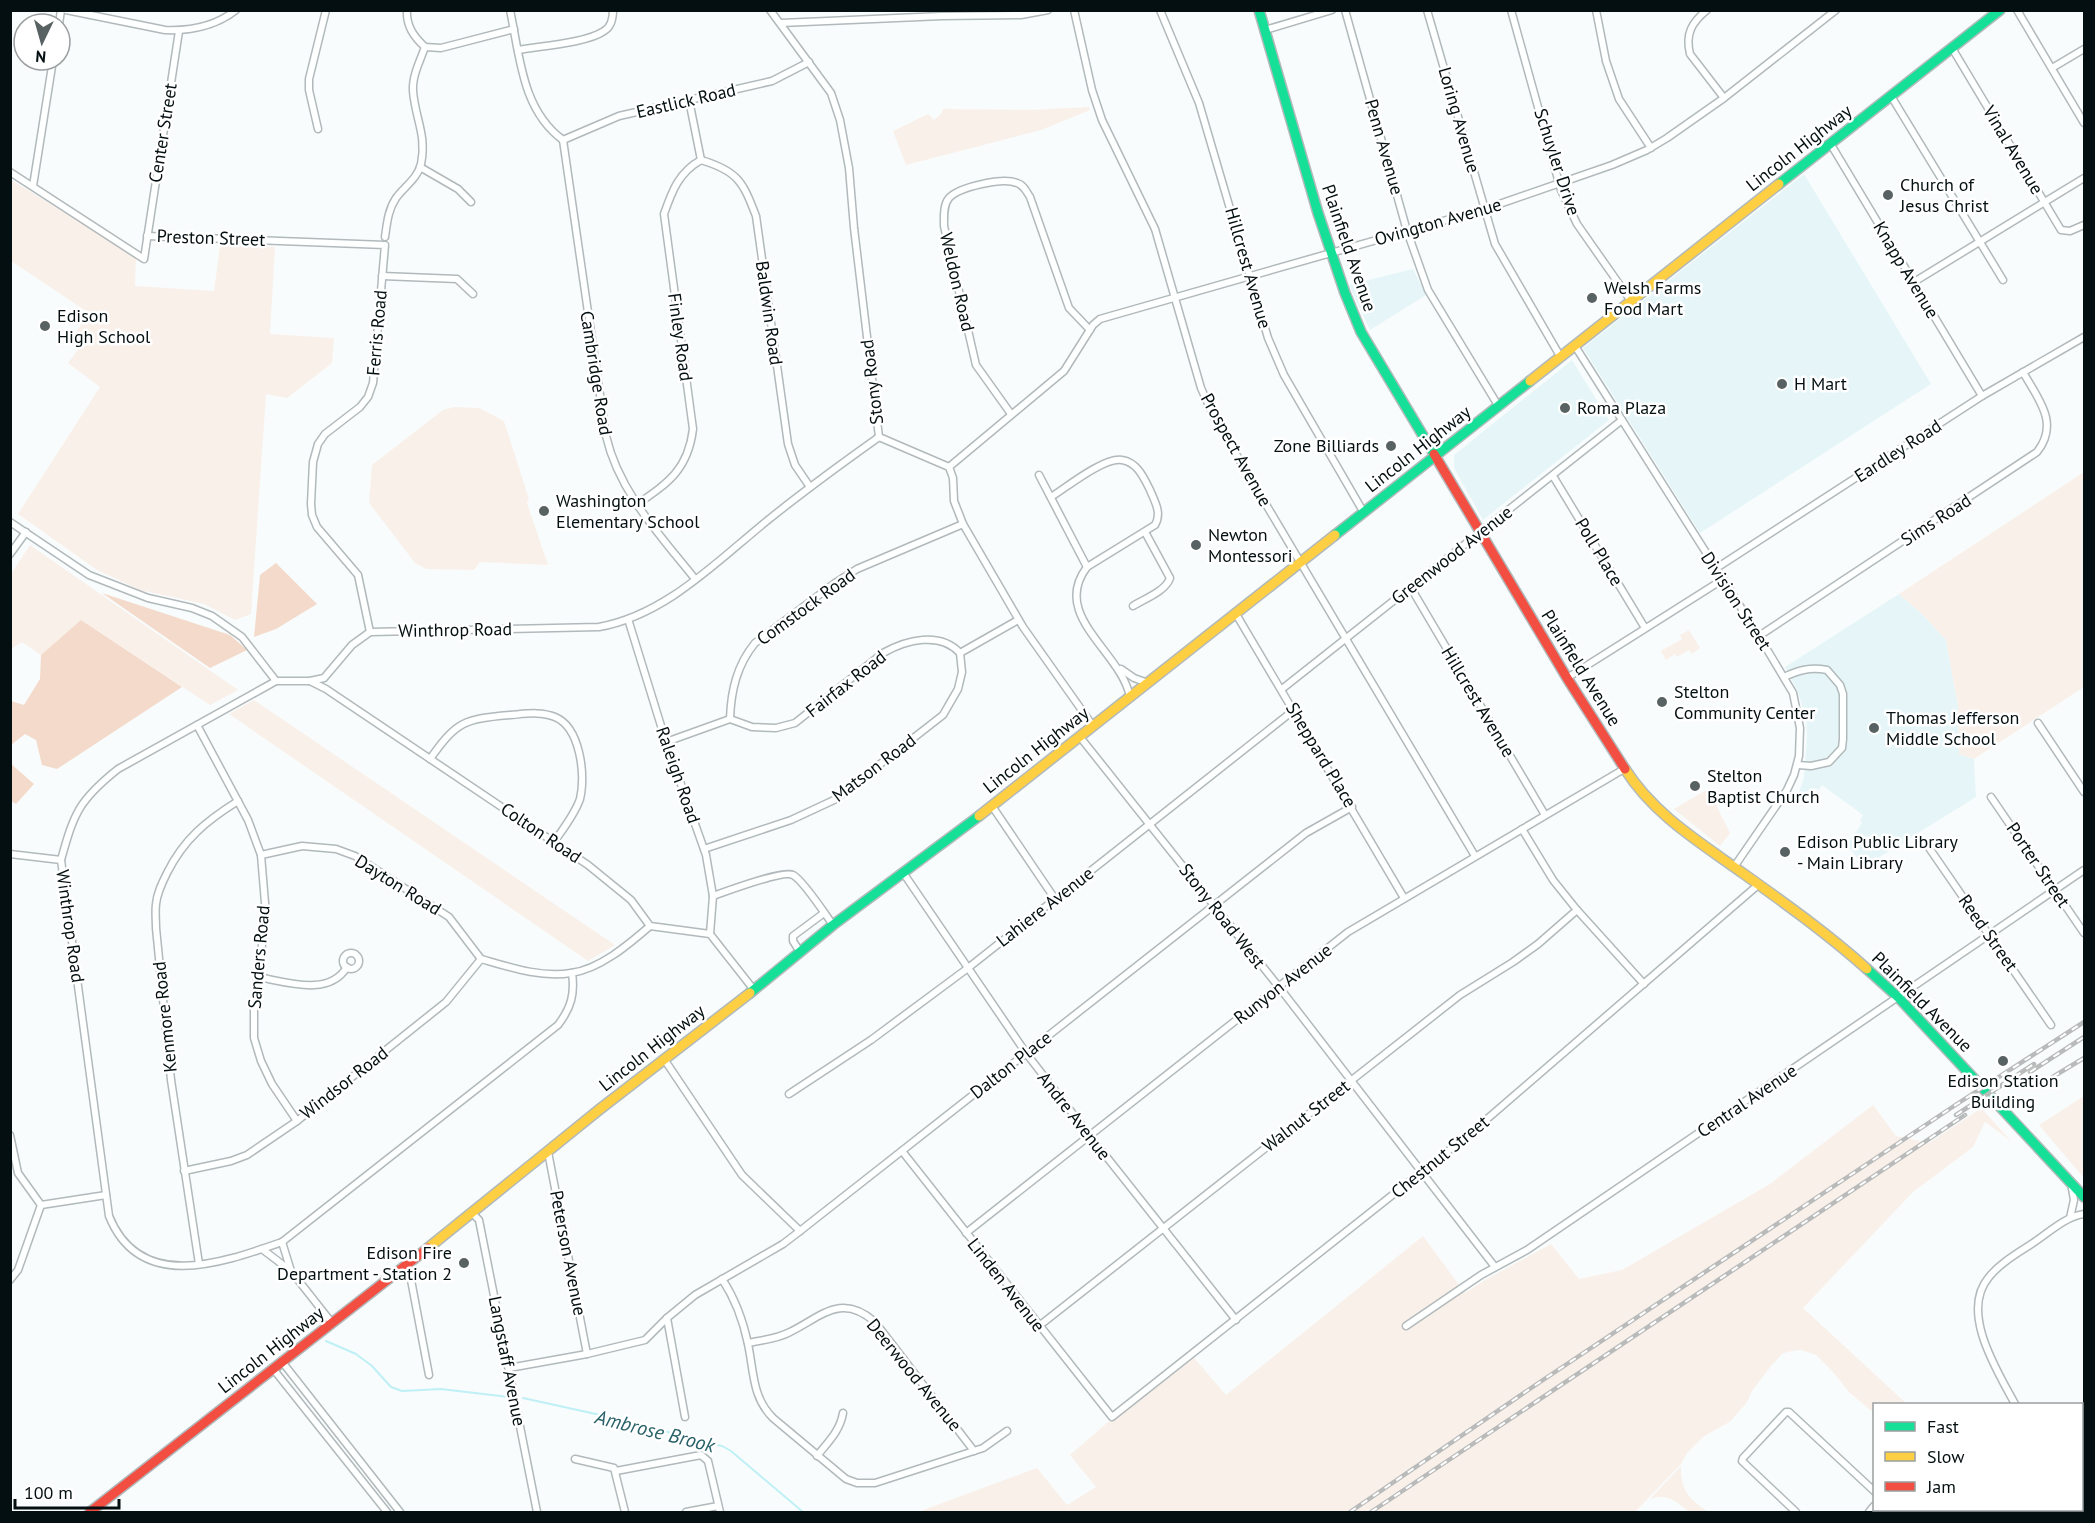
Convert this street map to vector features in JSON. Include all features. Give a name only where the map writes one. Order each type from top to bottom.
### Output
[{"type":"main road","name":"Plainfield Avenue","points":[[1259,10],[1331,252],[1360,332],[1479,533],[1624,769],[1660,812],[1859,961],[1899,998],[2085,1197]]},
{"type":"main road","name":"Lincoln Highway","points":[[90,1512],[283,1363],[833,926],[992,806],[1301,564],[1560,356],[2000,10]]},
{"type":"street","points":[[63,10],[179,31],[225,18],[236,10]]},
{"type":"street","points":[[318,129],[309,90],[309,79],[326,10]]},
{"type":"street","points":[[407,10],[406,22],[425,47],[441,48],[514,28]]},
{"type":"street","points":[[510,10],[527,92],[533,106],[556,135],[563,140]]},
{"type":"street","points":[[518,50],[593,37],[606,30],[613,19],[613,10]]},
{"type":"street","name":"Stony Road","points":[[770,10],[831,93],[840,120],[849,168],[879,437],[950,467]]},
{"type":"street","points":[[781,23],[1021,15],[1048,10]]},
{"type":"street","name":"Prospect Avenue","points":[[1074,10],[1101,120],[1155,229],[1201,388],[1214,417],[1475,856]]},
{"type":"street","name":"Hillcrest Avenue","points":[[1160,10],[1199,103],[1268,338],[1284,375],[1364,513]]},
{"type":"street","points":[[1265,30],[1332,10]]},
{"type":"street","name":"Penn Avenue","points":[[1345,10],[1407,231],[1428,290],[1499,407]]},
{"type":"street","name":"Loring Avenue","points":[[1427,10],[1495,244],[1560,356]]},
{"type":"street","name":"Schuyler Drive","points":[[1511,10],[1560,184],[1577,224],[1631,301]]},
{"type":"street","points":[[1596,10],[1606,61],[1619,99],[1651,148]]},
{"type":"street","points":[[1707,10],[1695,20],[1688,46],[1690,54],[1724,98]]},
{"type":"street","name":"Ovington Avenue","points":[[950,467],[1064,371],[1090,330],[1100,320],[1485,209],[1612,165],[1651,148],[1724,98],[1836,10]]},
{"type":"street","points":[[2017,10],[2085,123]]},
{"type":"street","name":"Center Street","points":[[147,236],[179,31]]},
{"type":"street","points":[[385,237],[391,208],[420,167],[422,130],[413,90],[414,76],[425,47]]},
{"type":"street","name":"Vinal Avenue","points":[[1952,48],[2062,232],[2075,230],[2085,225]]},
{"type":"street","points":[[2052,68],[2085,49]]},
{"type":"street","name":"Eastlick Road","points":[[563,140],[619,116],[772,81],[809,62]]},
{"type":"street","points":[[33,186],[51,72]]},
{"type":"street","points":[[1891,96],[2002,280]]},
{"type":"street","points":[[689,100],[701,160]]},
{"type":"street","name":"Cambridge Road","points":[[563,140],[610,457],[636,505],[695,579]]},
{"type":"street","name":"Knapp Avenue","points":[[1830,143],[1982,396]]},
{"type":"street","name":"Baldwin Road","points":[[701,160],[719,165],[744,185],[756,216],[788,444],[795,465],[810,487]]},
{"type":"street","name":"Finley Road","points":[[636,505],[662,487],[684,464],[691,442],[693,429],[664,214],[678,180],[690,166],[701,160]]},
{"type":"street","points":[[420,167],[458,189],[471,202]]},
{"type":"street","name":"Preston Street","points":[[10,172],[144,259],[147,236],[385,245]]},
{"type":"street","points":[[1914,282],[2085,178]]},
{"type":"street","name":"Weldon Road","points":[[1011,414],[976,365],[944,226],[946,203],[949,197],[956,192],[991,182],[1016,182],[1024,188],[1030,197],[1069,308],[1090,330]]},
{"type":"street","name":"Ferris Road","points":[[370,632],[358,575],[317,527],[312,515],[311,504],[313,462],[318,444],[325,434],[360,407],[368,397],[373,383],[385,245]]},
{"type":"street","points":[[382,276],[457,279],[472,294]]},
{"type":"street","name":"Eardley Road","points":[[1715,569],[1982,396],[2085,337]]},
{"type":"street","name":"Division Street","points":[[1575,346],[1793,693],[1800,731],[1798,765],[1787,790],[1734,867]]},
{"type":"street","name":"Sims Road","points":[[1759,636],[2037,452],[2048,434],[2048,422],[2023,372]]},
{"type":"street","name":"Greenwood Avenue","points":[[1282,689],[1622,420]]},
{"type":"street","name":"Winthrop Road","points":[[370,632],[599,627],[615,624],[647,612],[695,579],[810,487],[879,437]]},
{"type":"street","points":[[1051,496],[1104,464],[1122,459],[1133,464],[1141,473],[1158,507],[1159,519],[1155,525],[1087,567],[1077,586],[1078,609],[1085,623],[1125,679],[1130,697]]},
{"type":"street","points":[[950,467],[954,501],[963,524],[1018,620],[1092,726]]},
{"type":"street","points":[[1039,475],[1087,567]]},
{"type":"street","name":"Poll Place","points":[[1553,476],[1645,628]]},
{"type":"street","points":[[10,522],[89,574],[148,598],[192,608],[212,616],[242,637],[276,681]]},
{"type":"street","name":"Comstock Road","points":[[730,719],[735,676],[745,655],[755,643],[857,569],[963,524]]},
{"type":"street","points":[[10,554],[26,532]]},
{"type":"street","points":[[1133,606],[1165,586],[1170,578],[1144,532]]},
{"type":"street","points":[[1567,678],[1722,580]]},
{"type":"street","name":"Hillcrest Avenue","points":[[1411,588],[1545,815]]},
{"type":"street","name":"Sheppard Place","points":[[1236,614],[1404,898]]},
{"type":"street","name":"Raleigh Road","points":[[628,619],[666,742],[704,849],[713,896],[710,934]]},
{"type":"street","points":[[960,653],[1018,620]]},
{"type":"street","points":[[310,681],[324,678],[352,645],[370,632]]},
{"type":"street","name":"Fairfax Road","points":[[730,719],[752,727],[776,728],[795,723],[895,646],[917,640],[952,644],[960,653]]},
{"type":"street","name":"Matson Road","points":[[704,849],[791,820],[834,800],[943,715],[958,689],[962,672],[960,653]]},
{"type":"street","points":[[1116,665],[1134,678],[1148,683]]},
{"type":"street","points":[[1784,677],[1799,670],[1827,670],[1840,685],[1843,694],[1842,748],[1829,762],[1810,766],[1798,765]]},
{"type":"street","name":"Winthrop Road","points":[[310,681],[276,681],[118,769],[99,784],[77,811],[61,860],[109,1216],[114,1229],[129,1248],[151,1262],[171,1267],[239,1257],[282,1242],[558,1025],[566,1015],[571,1003],[574,989],[572,973]]},
{"type":"street","name":"Colton Road","points":[[310,681],[326,689],[588,865],[631,900],[650,926]]},
{"type":"street","name":"Lahiere Avenue","points":[[789,1094],[871,1040],[968,968],[1294,710]]},
{"type":"street","points":[[430,759],[447,735],[475,718],[536,713],[562,721],[578,748],[582,778],[580,797],[575,810],[554,842]]},
{"type":"street","points":[[666,742],[730,719]]},
{"type":"street","points":[[2038,723],[2085,792]]},
{"type":"street","name":"Sanders Road","points":[[197,725],[248,820],[261,855],[266,915],[254,1004],[254,1038],[261,1061],[272,1084],[297,1121]]},
{"type":"street","name":"Stony Road West","points":[[1080,737],[1279,987],[1495,1268]]},
{"type":"street","name":"Runyon Avenue","points":[[966,1233],[1348,932],[1624,769]]},
{"type":"street","name":"Porter Street","points":[[1991,797],[2085,933]]},
{"type":"street","name":"Kenmore Road","points":[[199,1264],[171,1080],[156,928],[156,903],[160,888],[175,858],[193,835],[204,823],[238,801]]},
{"type":"street","points":[[992,806],[1055,899]]},
{"type":"street","name":"Dalton Place","points":[[509,1368],[587,1354],[645,1340],[695,1295],[783,1244],[800,1231],[1306,833],[1352,807]]},
{"type":"street","points":[[1522,829],[1553,880],[1644,984]]},
{"type":"street","name":"Reed Street","points":[[1925,842],[2051,1025]]},
{"type":"street","name":"Dayton Road","points":[[261,855],[302,846],[336,849],[355,856],[449,917],[481,959]]},
{"type":"street","points":[[10,854],[61,860]]},
{"type":"street","name":"Central Avenue","points":[[1406,1326],[1480,1275],[1527,1250],[2085,870]]},
{"type":"street","points":[[713,896],[787,873],[792,874],[800,880],[833,926]]},
{"type":"street","name":"Andre Avenue","points":[[904,874],[1026,1053],[1236,1320]]},
{"type":"street","name":"Chestnut Street","points":[[1112,1417],[1423,1172],[1758,885]]},
{"type":"street","name":"Walnut Street","points":[[1039,1326],[1460,995],[1513,963],[1577,910]]},
{"type":"street","points":[[800,952],[793,941],[793,936],[824,913]]},
{"type":"street","points":[[481,959],[535,972],[572,973],[599,963],[650,926],[710,934],[754,990]]},
{"type":"street","name":"Windsor Road","points":[[184,1171],[231,1161],[247,1155],[297,1121],[446,1002],[481,959]]},
{"type":"street","points":[[258,977],[317,986],[330,983],[342,976],[347,968]]},
{"type":"street","points":[[664,1059],[742,1175],[800,1231]]},
{"type":"street","points":[[10,1135],[13,1168],[41,1205]]},
{"type":"street","name":"Linden Avenue","points":[[902,1151],[1112,1417]]},
{"type":"street","name":"Peterson Avenue","points":[[548,1152],[587,1354]]},
{"type":"street","points":[[2070,1218],[2074,1200],[2071,1183]]},
{"type":"street","points":[[41,1205],[106,1195]]},
{"type":"street","points":[[10,1280],[18,1270],[41,1205]]},
{"type":"street","name":"Langstaff Avenue","points":[[472,1213],[479,1220],[537,1512]]},
{"type":"street","points":[[2015,1403],[1983,1339],[1978,1314],[1980,1293],[1988,1277],[2014,1256],[2070,1218],[2085,1214]]},
{"type":"street","points":[[282,1242],[291,1271]]},
{"type":"street","points":[[262,1249],[291,1271],[332,1323]]},
{"type":"street","points":[[408,1264],[429,1376]]},
{"type":"street","points":[[722,1279],[739,1309],[748,1343],[757,1395],[762,1407],[773,1419],[846,1479],[866,1484],[875,1483],[974,1451],[990,1444],[1007,1431]]},
{"type":"street","name":"Deerwood Avenue","points":[[748,1343],[789,1333],[827,1310],[844,1308],[866,1314],[875,1322],[974,1451]]},
{"type":"street","points":[[667,1318],[685,1417]]},
{"type":"street","points":[[283,1363],[399,1512]]},
{"type":"street","points":[[274,1370],[387,1512]]},
{"type":"street","points":[[1796,1512],[1742,1461],[1786,1412],[1790,1412],[1873,1489]]},
{"type":"street","points":[[817,1456],[837,1431],[842,1422],[843,1413]]},
{"type":"street","points":[[616,1471],[701,1455],[708,1461],[719,1509],[686,1512]]},
{"type":"street","points":[[575,1459],[614,1468],[625,1512]]},
{"type":"shaded area","points":[[1089,107],[1090,110],[1041,130],[906,165],[893,131],[928,114],[934,120],[943,109],[1029,110]]},
{"type":"shaded area","points":[[1804,174],[1931,384],[1700,533],[1583,348]]},
{"type":"shaded area","points":[[10,179],[136,257],[135,286],[214,291],[220,246],[275,247],[270,334],[334,338],[332,363],[287,398],[266,394],[251,614],[235,620],[204,604],[140,590],[97,570],[18,514],[100,387],[68,363],[85,340],[76,332],[89,313],[11,261]]},
{"type":"shaded area","points":[[1413,269],[1426,295],[1370,330],[1349,285]]},
{"type":"shaded area","points":[[1572,360],[1609,420],[1483,520],[1454,468],[1454,455]]},
{"type":"shaded area","points":[[455,407],[479,408],[504,421],[529,499],[527,503],[548,565],[480,562],[474,570],[426,569],[415,563],[369,503],[372,465],[443,410]]},
{"type":"shaded area","points":[[2084,472],[2084,687],[1974,759],[1959,754],[1958,706],[1946,640],[1899,594]]},
{"type":"shaded area","points":[[30,545],[238,690],[210,705],[81,620],[41,655],[22,642],[11,649],[11,574]]},
{"type":"shaded area","points":[[276,563],[317,604],[276,629],[254,637],[260,575]]},
{"type":"shaded area","points":[[102,593],[230,635],[247,650],[210,668]]},
{"type":"shaded area","points":[[1899,594],[1946,640],[1958,706],[1959,754],[1974,759],[1976,797],[1873,861],[1864,862],[1859,860],[1845,842],[1851,840],[1862,823],[1860,821],[1863,815],[1822,785],[1819,790],[1815,788],[1799,792],[1804,778],[1806,718],[1798,692],[1785,667]]},
{"type":"shaded area","points":[[81,620],[182,687],[57,769],[42,765],[36,740],[25,734],[11,745],[11,701],[24,705],[40,679],[41,655]]},
{"type":"shaded area","points":[[1689,630],[1700,648],[1692,654],[1689,650],[1677,657],[1675,654],[1666,660],[1661,651],[1682,639],[1680,635]]},
{"type":"shaded area","points":[[254,700],[615,945],[588,961],[229,714]]},
{"type":"shaded area","points":[[10,763],[34,784],[16,804],[11,801]]},
{"type":"shaded area","points":[[1708,789],[1730,833],[1720,846],[1674,809]]},
{"type":"shaded area","points":[[2084,1096],[2084,1178],[2039,1125]]},
{"type":"shaded area","points":[[1873,1105],[1896,1136],[1929,1143],[1977,1111],[1983,1110],[2011,1141],[1985,1122],[1973,1147],[1913,1192],[1803,1308],[1906,1403],[1873,1403],[1873,1412],[1850,1393],[1816,1355],[1801,1350],[1782,1354],[1731,1421],[1703,1437],[1687,1453],[1681,1464],[1635,1512],[918,1512],[1037,1468],[1067,1505],[1096,1487],[1070,1455],[1189,1352],[1226,1395],[1423,1236],[1465,1293],[1551,1244],[1579,1279],[1622,1270],[1770,1184]]},
{"type":"shaded area","points":[[1681,1466],[1684,1488],[1695,1502],[1708,1512],[1689,1512],[1676,1501],[1667,1498],[1650,1499]]},
{"type":"waterway","name":"Ambrose Brook","points":[[326,1341],[356,1354],[372,1366],[391,1387],[402,1391],[441,1389],[509,1397]]},
{"type":"waterway","name":"Ambrose Brook","points":[[523,1398],[614,1418],[722,1446],[731,1451],[803,1512]]},
{"type":"railway","points":[[1350,1512],[1537,1384],[2084,1022]]},
{"type":"railway","points":[[2030,1072],[2084,1037]]},
{"type":"railway","points":[[2041,1084],[2084,1058]]},
{"type":"railway","points":[[1956,1115],[2034,1064]]},
{"type":"railway","points":[[1371,1512],[1965,1115]]},
{"type":"traffic: fast","points":[[1259,10],[1318,213],[1345,293],[1361,332],[1434,454]]},
{"type":"traffic: fast","points":[[1779,184],[2000,10]]},
{"type":"traffic: fast","points":[[1335,535],[1530,381]]},
{"type":"traffic: fast","points":[[750,993],[833,925],[979,816]]},
{"type":"traffic: fast","points":[[1867,969],[1899,998],[2084,1197]]},
{"type":"traffic: slow","points":[[1530,381],[1779,184]]},
{"type":"traffic: slow","points":[[979,816],[1335,535]]},
{"type":"traffic: slow","points":[[1625,769],[1650,800],[1679,827],[1807,920],[1867,969]]},
{"type":"traffic: slow","points":[[428,1248],[600,1109],[750,993]]},
{"type":"traffic: jam","points":[[1434,454],[1567,678],[1625,769]]},
{"type":"traffic: jam","points":[[90,1512],[428,1248]]},
{"type":"place","name":"Church of Jesus Christ","points":[[1888,195]]},
{"type":"place","name":"Welsh Farms Food Mart","points":[[1592,298]]},
{"type":"place","name":"Edison High School","points":[[45,326]]},
{"type":"place","name":"H Mart","points":[[1782,384]]},
{"type":"place","name":"Roma Plaza","points":[[1565,408]]},
{"type":"place","name":"Zone Billiards","points":[[1391,446]]},
{"type":"place","name":"Washington Elementary School","points":[[544,511]]},
{"type":"place","name":"Newton Montessori","points":[[1196,545]]},
{"type":"place","name":"Stelton Community Center","points":[[1662,702]]},
{"type":"place","name":"Thomas Jefferson Middle School","points":[[1874,728]]},
{"type":"place","name":"Stelton Baptist Church","points":[[1695,786]]},
{"type":"place","name":"Edison Public Library - Main Library","points":[[1785,852]]},
{"type":"place","name":"Edison Station Building","points":[[2003,1061]]},
{"type":"place","name":"Edison Fire Department - Station 2","points":[[464,1263]]}]
